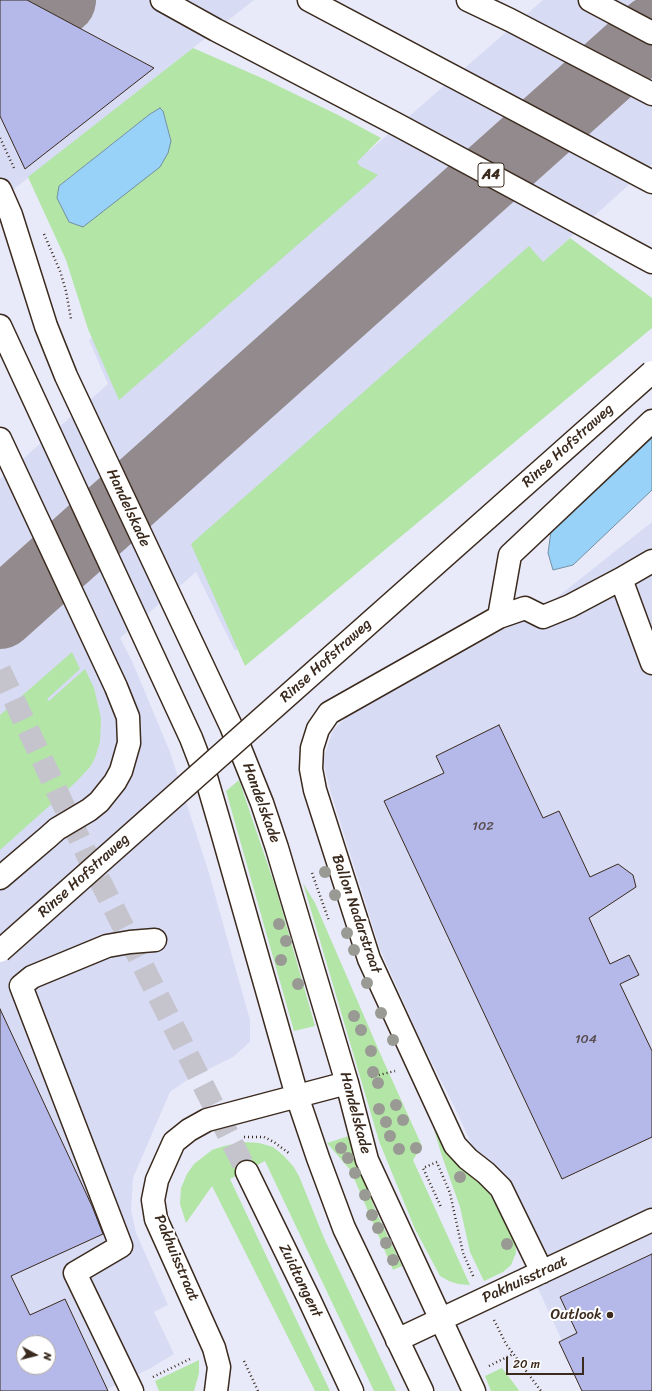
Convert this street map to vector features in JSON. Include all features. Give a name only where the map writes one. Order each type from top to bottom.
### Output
[{"type":"main road","name":"A4","points":[[162,0],[652,262]]},
{"type":"main road","points":[[309,0],[652,182]]},
{"type":"main road","points":[[468,0],[510,20],[652,94]]},
{"type":"main road","points":[[590,0],[652,33]]},
{"type":"main road","name":"Handelskade","points":[[0,190],[15,228],[46,326],[66,376],[232,726],[277,848],[347,1083],[367,1160],[442,1319],[474,1391]]},
{"type":"main road","points":[[0,326],[191,738],[206,777],[298,1096],[344,1228],[422,1391]]},
{"type":"main road","name":"Rinse Hofstraweg","points":[[0,951],[652,372]]},
{"type":"main road","points":[[499,617],[510,555],[652,421]]},
{"type":"main road","points":[[0,439],[116,687],[128,717],[129,743],[121,771],[115,782],[99,802],[57,829],[0,878]]},
{"type":"main road","points":[[652,561],[621,580],[652,663]]},
{"type":"main road","name":"Ballon Nadarstraat","points":[[542,1272],[501,1188],[486,1173],[468,1159],[455,1145],[372,966],[318,798],[311,769],[312,748],[318,729],[329,713],[499,617],[526,608],[543,617],[570,606],[621,580]]},
{"type":"main road","points":[[131,1389],[74,1273],[121,1246],[21,986],[32,977],[107,946],[155,940]]},
{"type":"main road","name":"Pakhuisstraat","points":[[220,1387],[219,1367],[214,1348],[156,1219],[153,1200],[156,1180],[174,1142],[189,1130],[207,1120],[347,1083]]},
{"type":"main road","name":"Zuidtangent","points":[[247,1172],[306,1292],[352,1391]]},
{"type":"main road","name":"Pakhuisstraat","points":[[397,1340],[652,1220]]},
{"type":"path","points":[[242,1138],[264,1137],[287,1151],[292,1157]]},
{"type":"path","points":[[437,1162],[423,1168],[441,1207]]},
{"type":"path","points":[[131,1389],[214,1348]]},
{"type":"path","points":[[243,1358],[258,1391]]},
{"type":"shaded area","points":[[0,0],[254,0],[0,200]]},
{"type":"shaded area","points":[[543,0],[652,0],[652,164],[552,254],[619,310],[235,651],[196,572],[120,638],[132,661],[170,752],[208,870],[250,1020],[250,1042],[233,1057],[190,1078],[170,1092],[133,1178],[131,1210],[136,1233],[168,1305],[154,1312],[174,1354],[149,1369],[103,1391],[0,1391],[0,479],[108,384],[89,340],[324,133],[369,151]]},
{"type":"shaded area","points":[[652,522],[652,1391],[585,1391],[455,1108],[421,1041],[380,949],[331,793],[323,761],[333,730],[348,716],[546,606]]},
{"type":"green space","points":[[193,48],[264,79],[381,138],[357,162],[360,166],[378,175],[119,400],[88,329],[66,260],[28,177]],"holes":[[[160,108],[163,111],[171,140],[59,186],[150,114]]]},
{"type":"green space","points":[[570,238],[652,298],[652,328],[245,666],[191,544],[529,246],[543,262]]},
{"type":"green space","points":[[72,652],[80,669],[47,699],[49,701],[85,669],[94,688],[101,718],[100,742],[95,758],[90,767],[76,782],[0,850],[0,715]]},
{"type":"green space","points":[[239,780],[276,889],[315,1026],[294,1031],[226,791]]},
{"type":"green space","points":[[303,883],[315,903],[422,1146],[413,1160],[470,1285],[458,1284],[440,1276],[415,1229],[379,1141]]},
{"type":"green space","points":[[431,1119],[449,1154],[487,1189],[515,1241],[516,1253],[511,1265],[503,1272],[484,1281],[470,1252],[460,1207]]},
{"type":"green space","points":[[349,1136],[375,1210],[402,1266],[393,1270],[351,1171],[327,1143]]},
{"type":"green space","points":[[243,1142],[259,1143],[273,1147],[293,1166],[299,1176],[324,1238],[396,1391],[374,1391],[265,1161],[230,1179],[330,1391],[315,1391],[212,1186],[186,1223],[180,1204],[181,1188],[187,1174],[194,1164],[212,1150]]},
{"type":"green space","points":[[199,1360],[199,1373],[194,1391],[159,1391],[155,1381]]},
{"type":"green space","points":[[502,1368],[519,1391],[491,1391],[485,1376]]},
{"type":"water","points":[[160,108],[163,111],[171,141],[168,153],[160,167],[83,227],[69,222],[57,198],[59,186],[150,114]]},
{"type":"water","points":[[652,437],[652,490],[573,565],[553,570],[548,553],[552,524]]},
{"type":"building","points":[[0,0],[27,0],[154,68],[25,169],[0,116]]},
{"type":"building","points":[[499,725],[543,818],[559,811],[590,877],[618,864],[633,875],[636,887],[589,918],[610,964],[629,955],[639,975],[620,984],[652,1051],[652,1137],[562,1179],[384,801],[444,773],[436,756]]},
{"type":"building","points":[[0,1009],[92,1206],[103,1234],[11,1276],[30,1315],[65,1299],[108,1391],[0,1391]]},
{"type":"building","name":"Outlook","points":[[652,1254],[652,1391],[582,1391],[559,1342],[577,1333],[560,1297]]},
{"type":"taxiway","points":[[0,48],[61,0]]},
{"type":"taxiway","points":[[0,614],[652,31]]},
{"type":"tunnel","points":[[0,670],[88,857],[247,1172]]},
{"type":"place","name":"Outlook","points":[[610,1315]]}]
